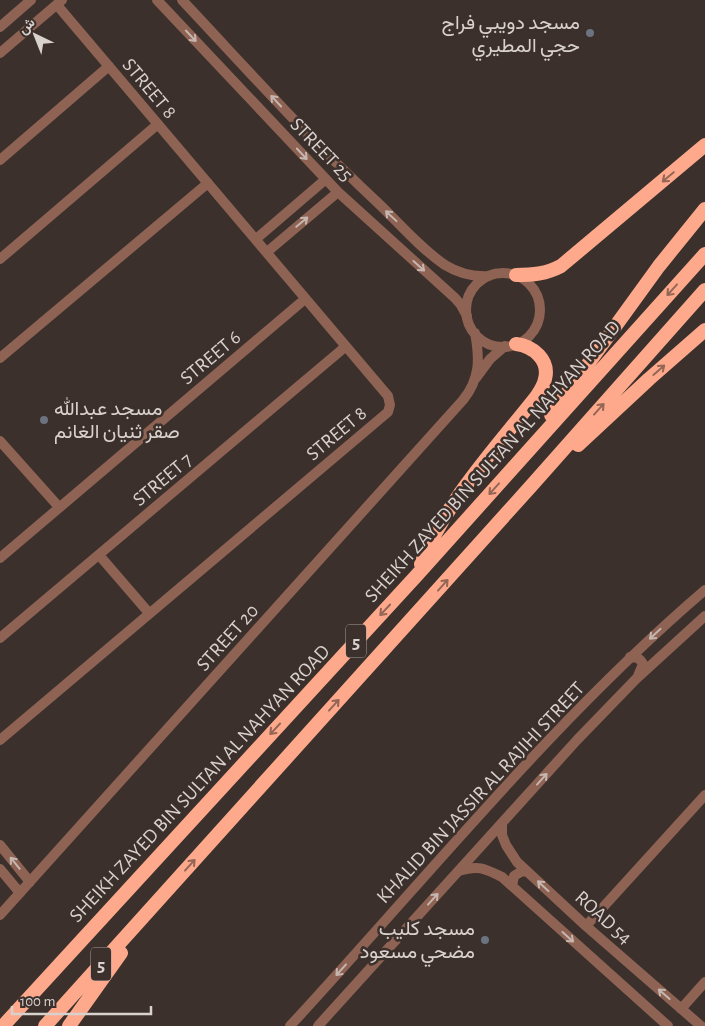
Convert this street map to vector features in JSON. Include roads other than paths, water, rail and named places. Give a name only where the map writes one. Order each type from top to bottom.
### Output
[{"type":"highway","points":[[516,275],[550,272],[560,266],[705,145]]},
{"type":"highway","points":[[513,468],[587,363],[659,266],[705,210]]},
{"type":"highway","name":"SHEIKH ZAYED BIN SULTAN AL NAHYAN ROAD","points":[[3,1026],[417,575],[705,254]]},
{"type":"highway","name":"5","points":[[45,1026],[705,290]]},
{"type":"highway","points":[[532,485],[705,330]]},
{"type":"highway","points":[[417,575],[432,538],[445,514],[536,397],[544,383],[546,366],[540,357],[530,348],[510,345]]},
{"type":"highway","points":[[69,1026],[158,902]]},
{"type":"street","points":[[0,26],[31,0]]},
{"type":"street","name":"STREET 25","points":[[157,0],[338,192],[451,295],[461,305],[467,316]]},
{"type":"street","name":"STREET 25","points":[[182,0],[339,167],[422,245],[445,265],[455,270],[466,274],[488,276]]},
{"type":"street","points":[[0,53],[59,3]]},
{"type":"street","name":"STREET 8","points":[[0,740],[388,412],[390,405],[388,396],[109,66],[59,3]]},
{"type":"street","points":[[0,160],[109,66]]},
{"type":"street","points":[[0,259],[158,124]]},
{"type":"street","points":[[256,239],[326,179]]},
{"type":"street","points":[[0,358],[208,183]]},
{"type":"street","points":[[267,252],[338,192]]},
{"type":"street","points":[[504,273],[516,275],[532,286],[538,297],[540,310],[535,328],[527,338],[510,345],[491,344],[475,333],[467,316],[467,304],[472,291],[488,276],[504,273]]},
{"type":"street","name":"STREET 6","points":[[0,558],[305,299]]},
{"type":"street","name":"STREET 20","points":[[475,333],[478,358],[476,379]]},
{"type":"street","name":"STREET 20","points":[[0,915],[452,413],[469,393],[490,359],[510,345]]},
{"type":"street","name":"STREET 7","points":[[0,638],[345,347]]},
{"type":"street","points":[[2,447],[59,507]]},
{"type":"street","points":[[99,555],[149,613]]},
{"type":"street","name":"KHALID BIN JASSIR AL RAJIHI STREET","points":[[290,1026],[555,734],[630,658],[705,590]]},
{"type":"street","name":"KHALID BIN JASSIR AL RAJIHI STREET","points":[[321,1022],[577,740],[636,679],[705,616]]},
{"type":"street","points":[[673,618],[677,629],[686,632]]},
{"type":"street","points":[[630,658],[636,657],[643,664],[636,679]]},
{"type":"street","points":[[586,926],[705,795]]},
{"type":"street","name":"ROAD 54","points":[[502,823],[502,835],[517,862],[586,926],[701,1026]]},
{"type":"street","points":[[0,845],[30,882]]},
{"type":"street","name":"ROAD 54","points":[[458,871],[472,867],[484,868],[502,877],[668,1026]]},
{"type":"street","points":[[0,869],[20,893]]},
{"type":"street","points":[[512,886],[514,876],[522,871],[528,872]]},
{"type":"street","points":[[681,1008],[705,982]]},
{"type":"street","points":[[328,985],[330,993],[334,997],[342,999]]},
{"type":"street","points":[[310,1005],[314,1005],[321,1010],[321,1022]]},
{"type":"place","name":"مسجد دويبي فراج حجي المطيري","points":[[590,33]]},
{"type":"place","name":"مسجد عبدالله صقر ثنيان الغانم","points":[[44,420]]},
{"type":"place","name":"مسجد كليب مضحي مسعود","points":[[485,940]]}]
